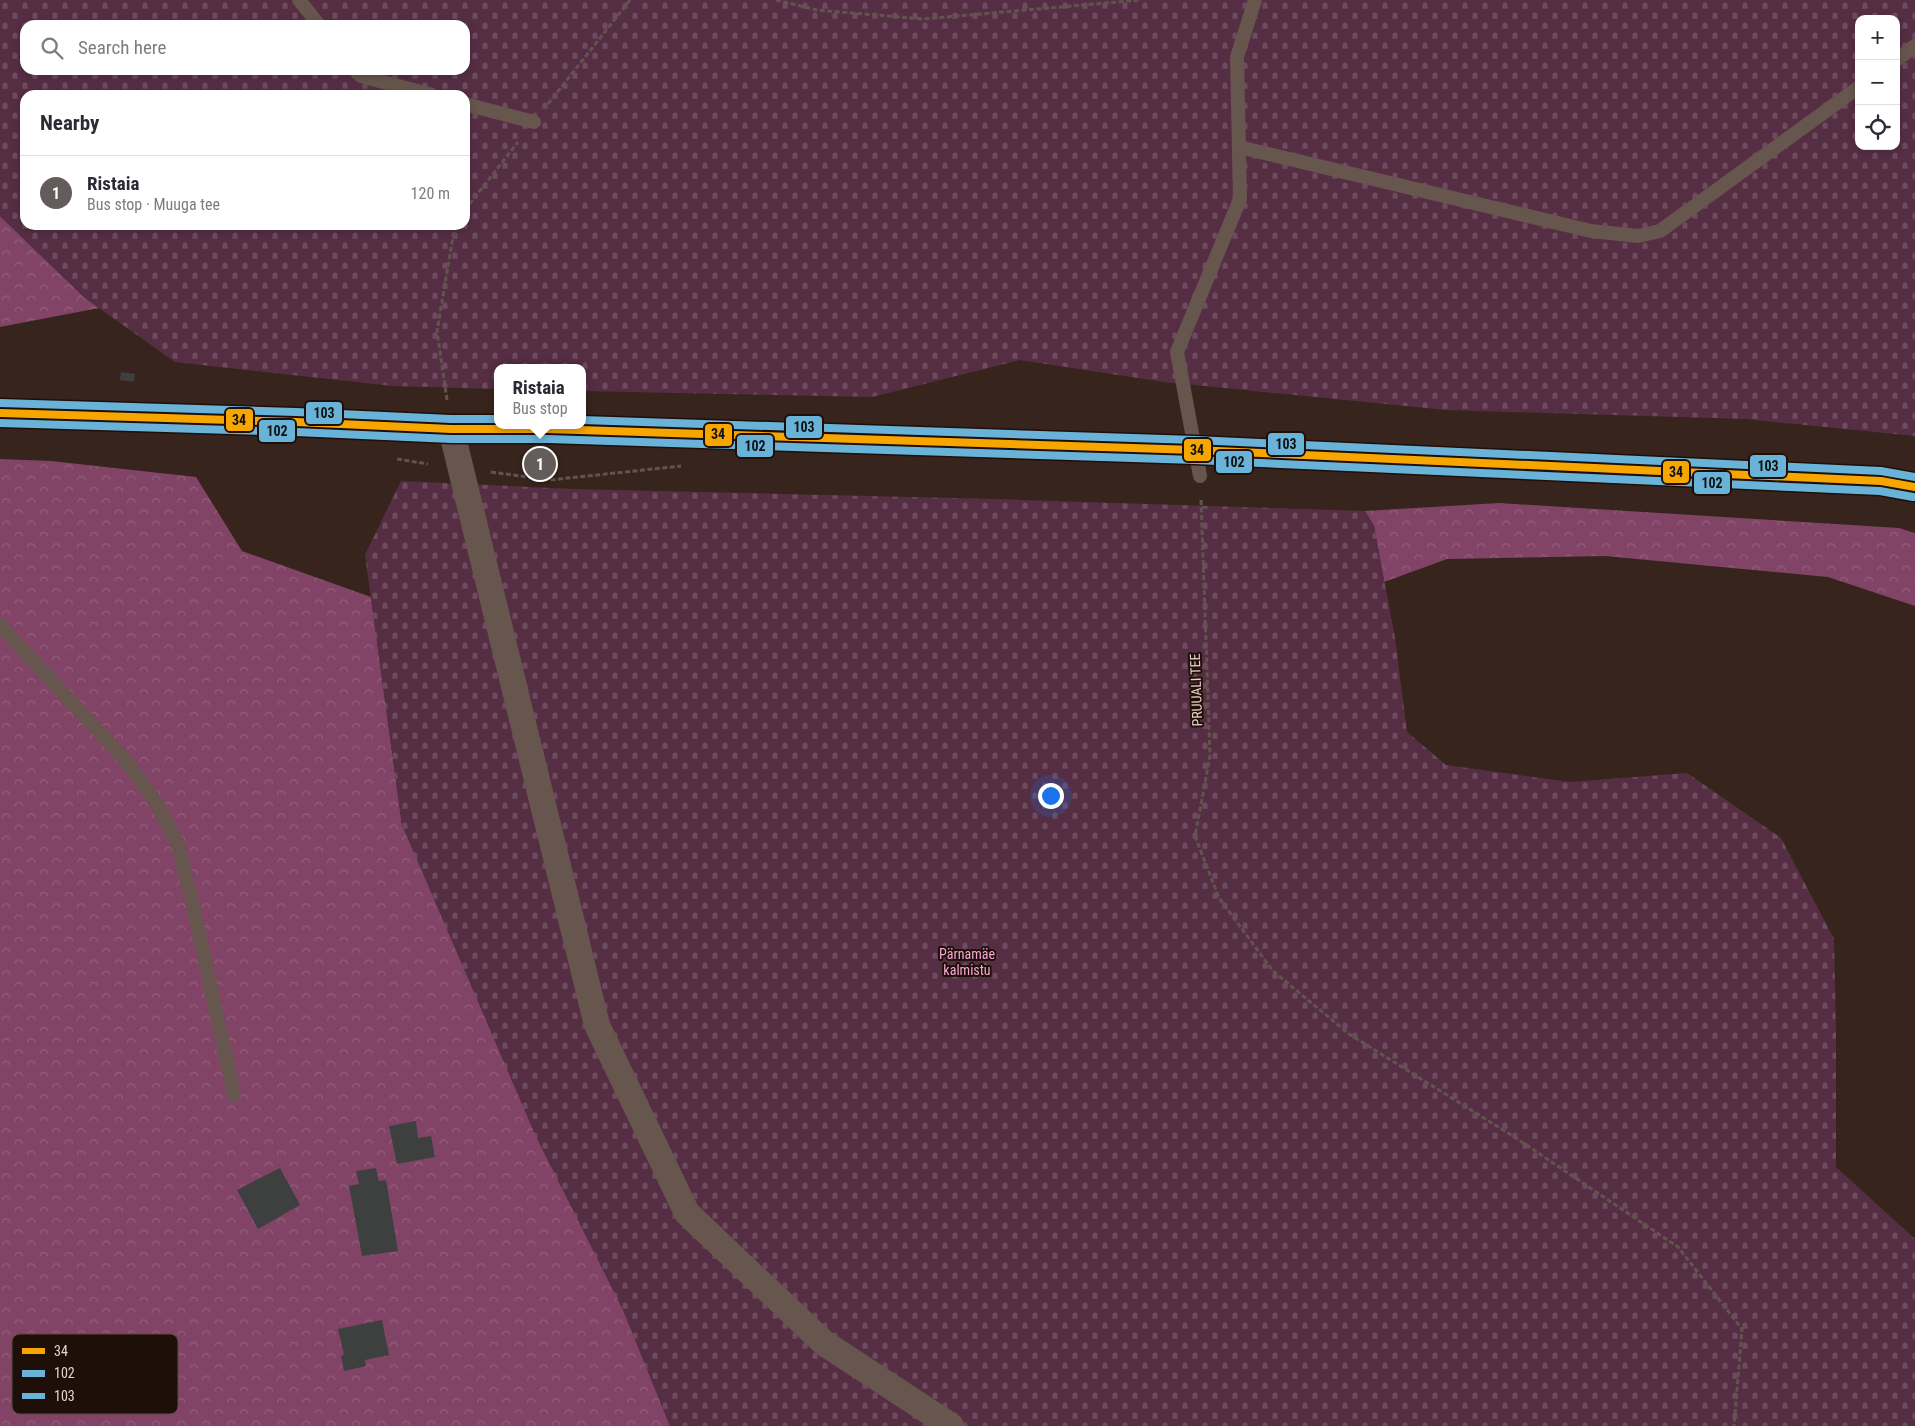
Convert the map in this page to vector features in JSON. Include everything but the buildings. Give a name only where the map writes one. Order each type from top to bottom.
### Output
[{"type":"main road","points":[[0,413],[296,422],[451,429],[548,429],[1197,463],[1881,481],[1915,487]]},
{"type":"street","points":[[451,429],[597,1025],[687,1213],[824,1343],[951,1426]]},
{"type":"lane","points":[[299,0],[315,20]]},
{"type":"lane","points":[[1197,463],[1177,352],[1240,199],[1237,57],[1255,0]]},
{"type":"lane","points":[[1900,57],[1915,46]]},
{"type":"lane","points":[[359,75],[413,90]]},
{"type":"lane","points":[[1239,147],[1591,231],[1638,236],[1660,232],[1855,90]]},
{"type":"lane","points":[[470,105],[534,122]]},
{"type":"lane","points":[[0,625],[125,760],[156,802],[178,845],[234,1095]]},
{"type":"path","points":[[776,0],[817,10],[924,19],[1141,0]]},
{"type":"path","points":[[451,429],[438,331],[454,230]]},
{"type":"path","name":"PRUUALI TEE","points":[[1197,463],[1210,756],[1195,836],[1219,898],[1273,971],[1349,1034],[1516,1138],[1678,1247],[1742,1329],[1734,1426]]},
{"type":"green space","points":[[0,0],[1915,0],[1915,436],[1745,419],[1446,410],[1164,382],[1020,360],[872,397],[586,391],[586,364],[494,364],[494,389],[393,386],[175,362],[85,298],[0,216]]},
{"type":"green space","points":[[0,216],[85,298],[99,308],[0,327]]},
{"type":"green space","points":[[0,459],[51,461],[196,477],[242,551],[371,597],[402,825],[624,1312],[670,1426],[0,1426]]},
{"type":"green space","name":"Pärnamäe kalmistu","points":[[401,481],[572,489],[993,499],[1365,511],[1374,526],[1395,638],[1407,732],[1446,765],[1570,782],[1687,773],[1781,838],[1834,939],[1836,1167],[1915,1239],[1915,1426],[670,1426],[624,1312],[536,1137],[402,825],[365,555]]},
{"type":"green space","points":[[1499,503],[1899,528],[1915,533],[1915,606],[1828,577],[1605,556],[1447,559],[1384,582],[1374,526],[1365,511]]},
{"type":"transit line","name":"103","points":[[0,403],[494,419]]},
{"type":"transit line","name":"34","points":[[0,413],[296,422],[451,429],[548,429],[1195,450],[1881,481],[1915,487]]},
{"type":"transit line","name":"103","points":[[586,420],[1195,440],[1881,471],[1915,477]]},
{"type":"transit line","name":"102","points":[[0,423],[296,432],[451,439],[548,439],[1195,460],[1880,491],[1913,497]]},
{"type":"place","name":"Ristaia","points":[[540,464]]}]
